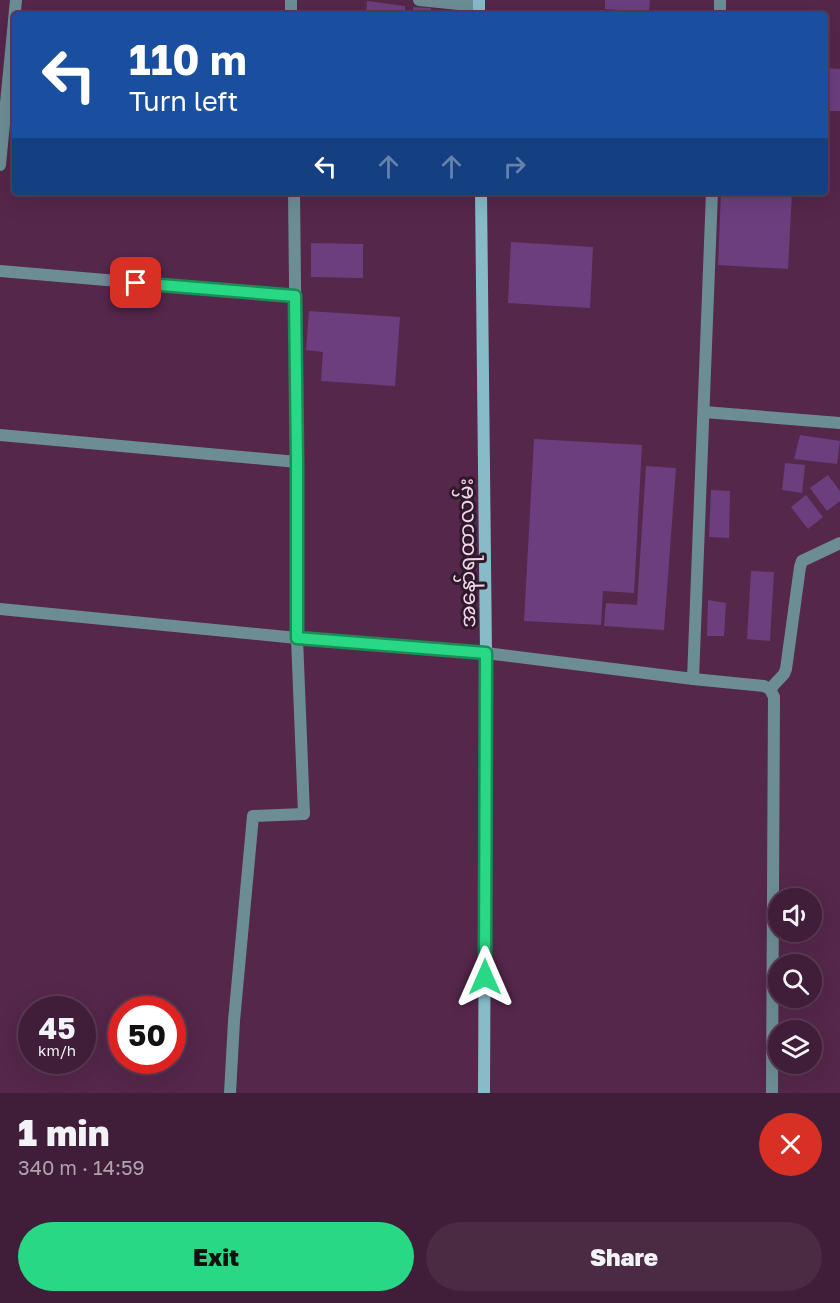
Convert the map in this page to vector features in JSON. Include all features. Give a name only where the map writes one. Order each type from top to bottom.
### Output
[{"type":"main road","name":"အနော်ရထာလမ်း","points":[[481,195],[486,653],[484,1093]]},
{"type":"street","points":[[419,0],[479,7]]},
{"type":"street","points":[[0,165],[10,115],[12,77]]},
{"type":"street","points":[[231,1093],[234,1021],[253,816],[304,814],[297,638],[294,195]]},
{"type":"street","points":[[693,679],[712,195]]},
{"type":"street","points":[[0,271],[295,296]]},
{"type":"street","points":[[704,412],[840,423]]},
{"type":"street","points":[[0,435],[297,462]]},
{"type":"street","points":[[770,689],[786,669],[802,561],[840,543]]},
{"type":"street","points":[[0,609],[297,638],[486,653],[764,686],[770,689],[774,697],[772,1093]]},
{"type":"building","points":[[605,0],[650,0],[649,12],[605,9]]},
{"type":"building","points":[[367,1],[405,6],[405,12],[366,12]]},
{"type":"building","points":[[413,7],[431,8],[430,12],[413,12]]},
{"type":"building","points":[[828,68],[840,69],[840,111],[828,111]]},
{"type":"building","points":[[721,195],[792,195],[788,269],[718,265]]},
{"type":"building","points":[[511,242],[593,247],[590,308],[508,303]]},
{"type":"building","points":[[311,243],[363,244],[363,278],[311,277]]},
{"type":"building","points":[[309,311],[400,317],[395,386],[321,381],[323,352],[306,350]]},
{"type":"building","points":[[800,435],[840,441],[837,464],[794,459]]},
{"type":"building","points":[[534,439],[642,445],[634,593],[603,591],[601,625],[524,621]]},
{"type":"building","points":[[785,463],[805,465],[802,493],[782,490]]},
{"type":"building","points":[[646,466],[676,468],[664,630],[604,626],[606,603],[637,605]]},
{"type":"building","points":[[828,475],[840,491],[840,501],[827,511],[810,488]]},
{"type":"building","points":[[711,490],[730,491],[729,538],[709,537]]},
{"type":"building","points":[[806,495],[823,517],[808,529],[791,507]]},
{"type":"building","points":[[751,571],[774,572],[770,641],[747,639]]},
{"type":"building","points":[[708,600],[726,603],[724,636],[707,636]]},
{"type":"route","points":[[136,283],[295,296],[297,638],[486,653],[485,977]]}]
